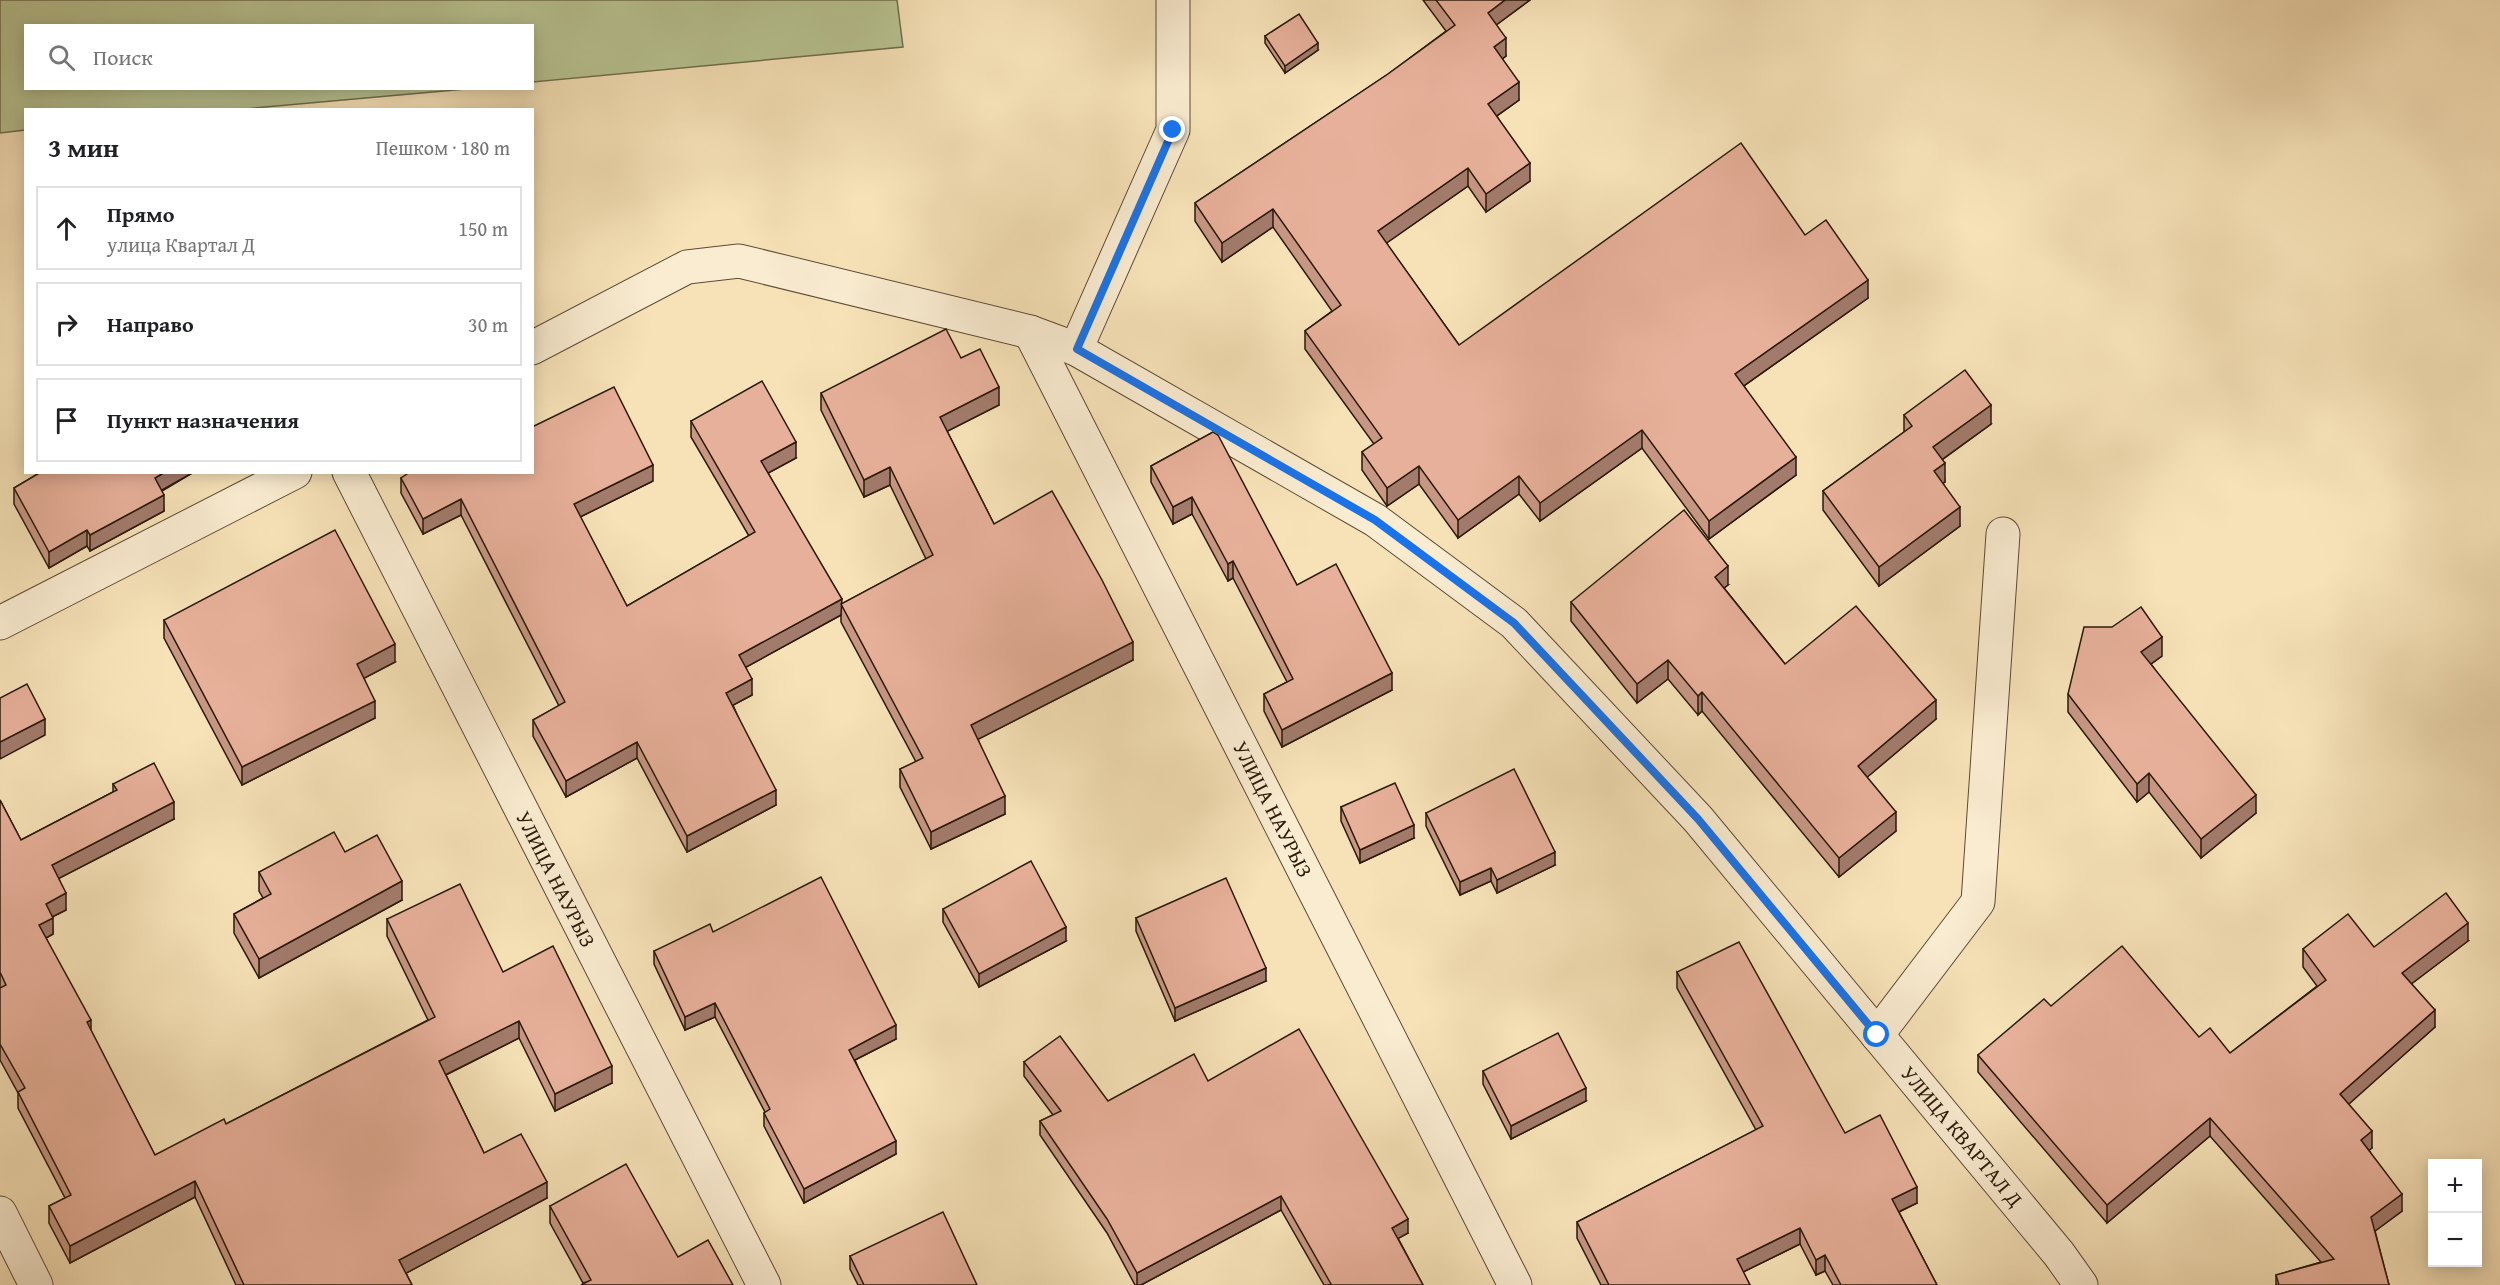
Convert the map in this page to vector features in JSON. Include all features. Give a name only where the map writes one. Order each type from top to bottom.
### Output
[{"type":"street","points":[[1077,349],[1173,130],[1173,0]]},
{"type":"street","name":"УЛИЦА КВАРТАЛ Д","points":[[534,347],[687,267],[739,261],[1030,332],[1077,349],[1375,520],[1514,623],[1698,819],[2059,1254],[2081,1285]]},
{"type":"street","name":"УЛИЦА НАУРЫЗ","points":[[1030,332],[1515,1285]]},
{"type":"street","points":[[0,623],[291,474]]},
{"type":"street","name":"УЛИЦА НАУРЫЗ","points":[[350,474],[764,1285]]},
{"type":"street","points":[[1877,1035],[1978,902],[2003,534]]},
{"type":"street","points":[[0,1213],[36,1285]]},
{"type":"green space","points":[[0,0],[897,0],[903,47],[534,82],[534,24],[24,24],[24,90],[455,90],[255,108],[24,108],[24,130],[0,133]]},
{"type":"building","points":[[1436,0],[1505,0],[1488,13],[1506,38],[1494,47],[1519,82],[1488,104],[1530,163],[1486,194],[1468,168],[1378,231],[1459,345],[1741,143],[1805,235],[1826,220],[1868,280],[1735,374],[1796,457],[1709,521],[1642,430],[1540,503],[1519,476],[1458,520],[1419,466],[1387,488],[1362,452],[1382,438],[1305,331],[1341,305],[1273,209],[1222,243],[1195,203],[1388,74],[1455,25]]},
{"type":"building","points":[[1299,14],[1318,43],[1285,66],[1265,36]]},
{"type":"building","points":[[946,329],[961,358],[980,349],[999,387],[940,417],[994,524],[1052,491],[1102,580],[1133,642],[971,725],[1005,796],[931,832],[900,769],[923,758],[841,604],[933,555],[890,467],[864,480],[821,393]]},
{"type":"building","points":[[1965,370],[1991,405],[1933,447],[1945,463],[1934,471],[1960,507],[1879,567],[1823,491],[1912,426],[1904,415]]},
{"type":"building","points":[[762,381],[796,442],[761,461],[842,599],[739,655],[752,679],[726,693],[776,790],[687,836],[637,742],[566,781],[533,720],[565,702],[461,499],[423,519],[401,478],[407,474],[534,474],[534,426],[614,387],[653,465],[574,504],[627,606],[755,532],[691,421]]},
{"type":"building","points":[[1213,432],[1218,435],[1297,585],[1336,564],[1392,673],[1282,730],[1264,694],[1293,679],[1233,561],[1228,564],[1192,497],[1173,507],[1151,466]]},
{"type":"building","points":[[38,474],[162,474],[155,478],[164,495],[90,535],[87,530],[49,552],[14,488]]},
{"type":"building","points":[[1684,510],[1728,566],[1715,577],[1785,664],[1856,606],[1936,700],[1858,766],[1896,812],[1839,858],[1702,692],[1698,696],[1668,660],[1637,684],[1571,602]]},
{"type":"building","points":[[335,530],[395,644],[357,664],[375,701],[242,767],[164,620]]},
{"type":"building","points":[[2141,607],[2162,637],[2141,652],[2256,795],[2201,839],[2149,773],[2137,784],[2068,694],[2084,627],[2112,627]]},
{"type":"building","points":[[27,684],[45,719],[0,742],[0,698]]},
{"type":"building","points":[[154,763],[174,802],[52,865],[66,893],[46,904],[53,918],[39,925],[91,1020],[87,1022],[155,1155],[224,1119],[226,1124],[435,1017],[387,919],[460,884],[503,972],[553,946],[612,1066],[555,1094],[519,1021],[439,1061],[484,1153],[521,1134],[547,1182],[399,1260],[412,1285],[244,1285],[195,1181],[70,1246],[49,1206],[71,1195],[18,1092],[25,1088],[0,1044],[0,988],[6,985],[0,972],[0,800],[21,840],[117,790],[113,784]]},
{"type":"building","points":[[1514,769],[1555,852],[1497,880],[1491,868],[1460,882],[1426,813]]},
{"type":"building","points":[[1395,783],[1414,825],[1360,850],[1341,807]]},
{"type":"building","points":[[334,832],[345,852],[377,835],[402,881],[259,959],[234,914],[271,894],[259,872]]},
{"type":"building","points":[[1031,861],[1066,927],[979,974],[943,909]]},
{"type":"building","points":[[821,877],[896,1025],[849,1050],[896,1141],[804,1189],[764,1113],[770,1109],[715,1003],[685,1017],[654,951],[710,924],[713,932]]},
{"type":"building","points":[[1226,878],[1266,968],[1175,1008],[1136,918]]},
{"type":"building","points":[[2446,893],[2468,923],[2402,973],[2435,1010],[2340,1094],[2372,1131],[2361,1140],[2402,1194],[2371,1217],[2389,1285],[2279,1285],[2276,1275],[2334,1259],[2210,1118],[2107,1205],[1978,1055],[2044,999],[2051,1006],[2122,946],[2199,1037],[2210,1028],[2230,1053],[2326,980],[2303,949],[2348,914],[2374,947]]},
{"type":"building","points":[[1739,942],[1845,1133],[1880,1115],[1917,1187],[1892,1199],[1937,1285],[1841,1285],[1825,1255],[1816,1260],[1800,1228],[1737,1259],[1750,1285],[1609,1285],[1577,1222],[1763,1126],[1677,972]]},
{"type":"building","points":[[1299,1029],[1408,1219],[1392,1228],[1423,1285],[1328,1285],[1331,1284],[1281,1196],[1137,1273],[1107,1219],[1040,1121],[1061,1111],[1024,1062],[1060,1036],[1108,1101],[1194,1054],[1208,1081]]},
{"type":"building","points":[[1558,1033],[1586,1088],[1511,1126],[1483,1071]]},
{"type":"building","points":[[626,1164],[678,1257],[708,1240],[733,1285],[581,1285],[591,1280],[550,1206]]},
{"type":"building","points":[[943,1212],[977,1285],[864,1285],[850,1256]]},
{"type":"route","points":[[1173,130],[1077,349],[1375,520],[1514,623],[1698,819],[1877,1035]]}]
